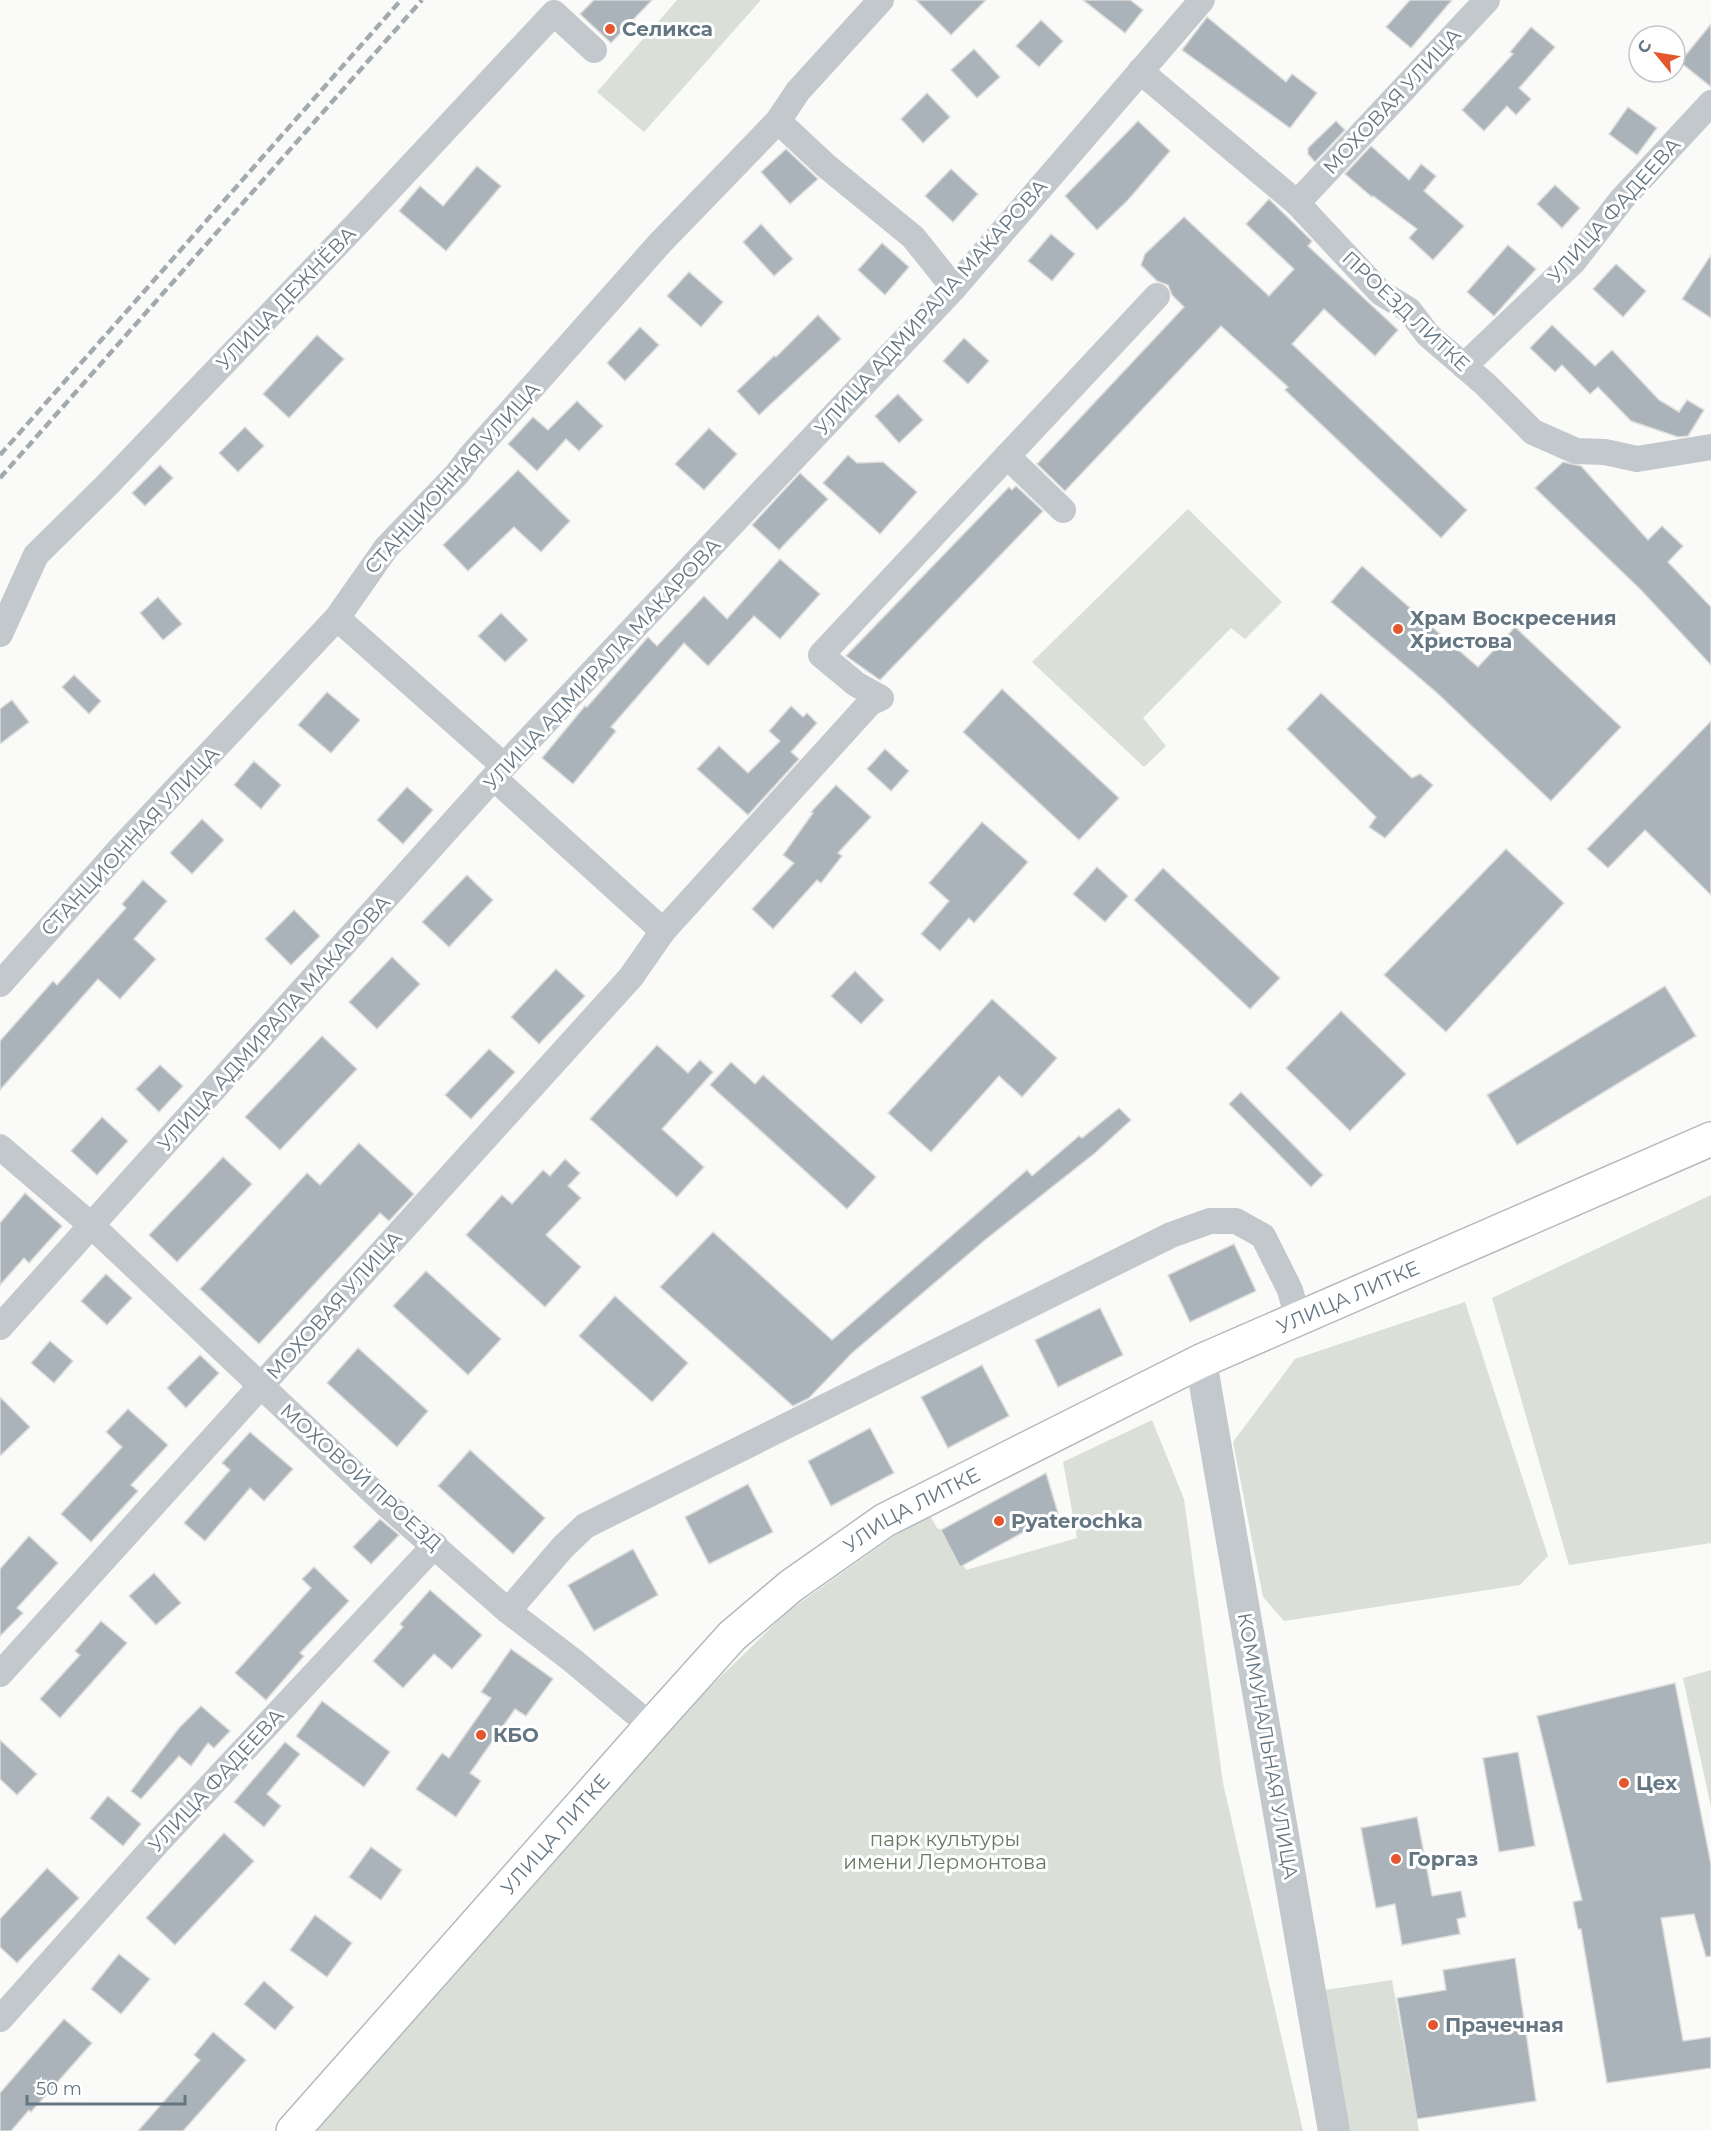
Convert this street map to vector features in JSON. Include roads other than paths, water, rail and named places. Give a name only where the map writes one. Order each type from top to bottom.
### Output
[{"type":"main road","name":"УЛИЦА ЛИТКЕ","points":[[293,2131],[732,1636],[791,1586],[885,1520],[1201,1361],[1711,1139]]},
{"type":"street","name":"СТАНЦИОННАЯ УЛИЦА","points":[[0,984],[120,849],[337,618],[386,548],[457,474],[661,242],[778,121],[798,91],[881,0]]},
{"type":"street","name":"УЛИЦА АДМИРАЛА МАКАРОВА","points":[[0,1327],[499,773],[954,288],[1202,0]]},
{"type":"street","name":"МОХОВАЯ УЛИЦА","points":[[1297,203],[1487,0]]},
{"type":"street","name":"УЛИЦА ДЕЖНЁВА","points":[[0,634],[36,555],[107,485],[355,226],[554,13],[594,50]]},
{"type":"street","name":"ПРОЕЗД ЛИТКЕ","points":[[1140,71],[1297,203],[1381,293],[1409,310],[1428,335],[1533,432],[1576,451],[1605,452],[1637,459],[1709,443]]},
{"type":"street","name":"УЛИЦА ФАДЕЕВА","points":[[1464,366],[1574,261],[1622,199],[1711,103]]},
{"type":"street","points":[[778,121],[825,165],[913,237],[954,288]]},
{"type":"street","points":[[1063,510],[1007,456],[1156,296]]},
{"type":"street","name":"МОХОВАЯ УЛИЦА","points":[[0,1674],[631,977],[663,931],[870,703],[881,698],[856,684],[821,655],[1007,456]]},
{"type":"street","points":[[337,618],[663,931]]},
{"type":"street","name":"МОХОВОЙ ПРОЕЗД","points":[[0,1147],[91,1225],[387,1505],[508,1611],[572,1660],[651,1726]]},
{"type":"street","points":[[508,1611],[563,1547],[585,1526],[1171,1235],[1210,1221],[1236,1221],[1263,1236],[1290,1290],[1298,1319]]},
{"type":"street","name":"КОММУНАЛЬНАЯ УЛИЦА","points":[[1201,1361],[1334,2131]]},
{"type":"street","name":"УЛИЦА ФАДЕЕВА","points":[[0,2019],[168,1832],[435,1545]]},
{"type":"railway","points":[[0,455],[401,0]]},
{"type":"railway","points":[[0,478],[422,0]]},
{"type":"place","name":"Селикса","points":[[610,29]]},
{"type":"place","name":"Храм Воскресения Христова","points":[[1398,629]]},
{"type":"place","name":"Pyaterochka","points":[[999,1521]]},
{"type":"place","name":"КБО","points":[[481,1735]]},
{"type":"place","name":"Цех","points":[[1624,1783]]},
{"type":"place","name":"Горгаз","points":[[1396,1859]]},
{"type":"place","name":"Прачечная","points":[[1433,2025]]},
{"type":"park label","name":"парк культуры имени Лермонтова","points":[[945,1850]]}]
